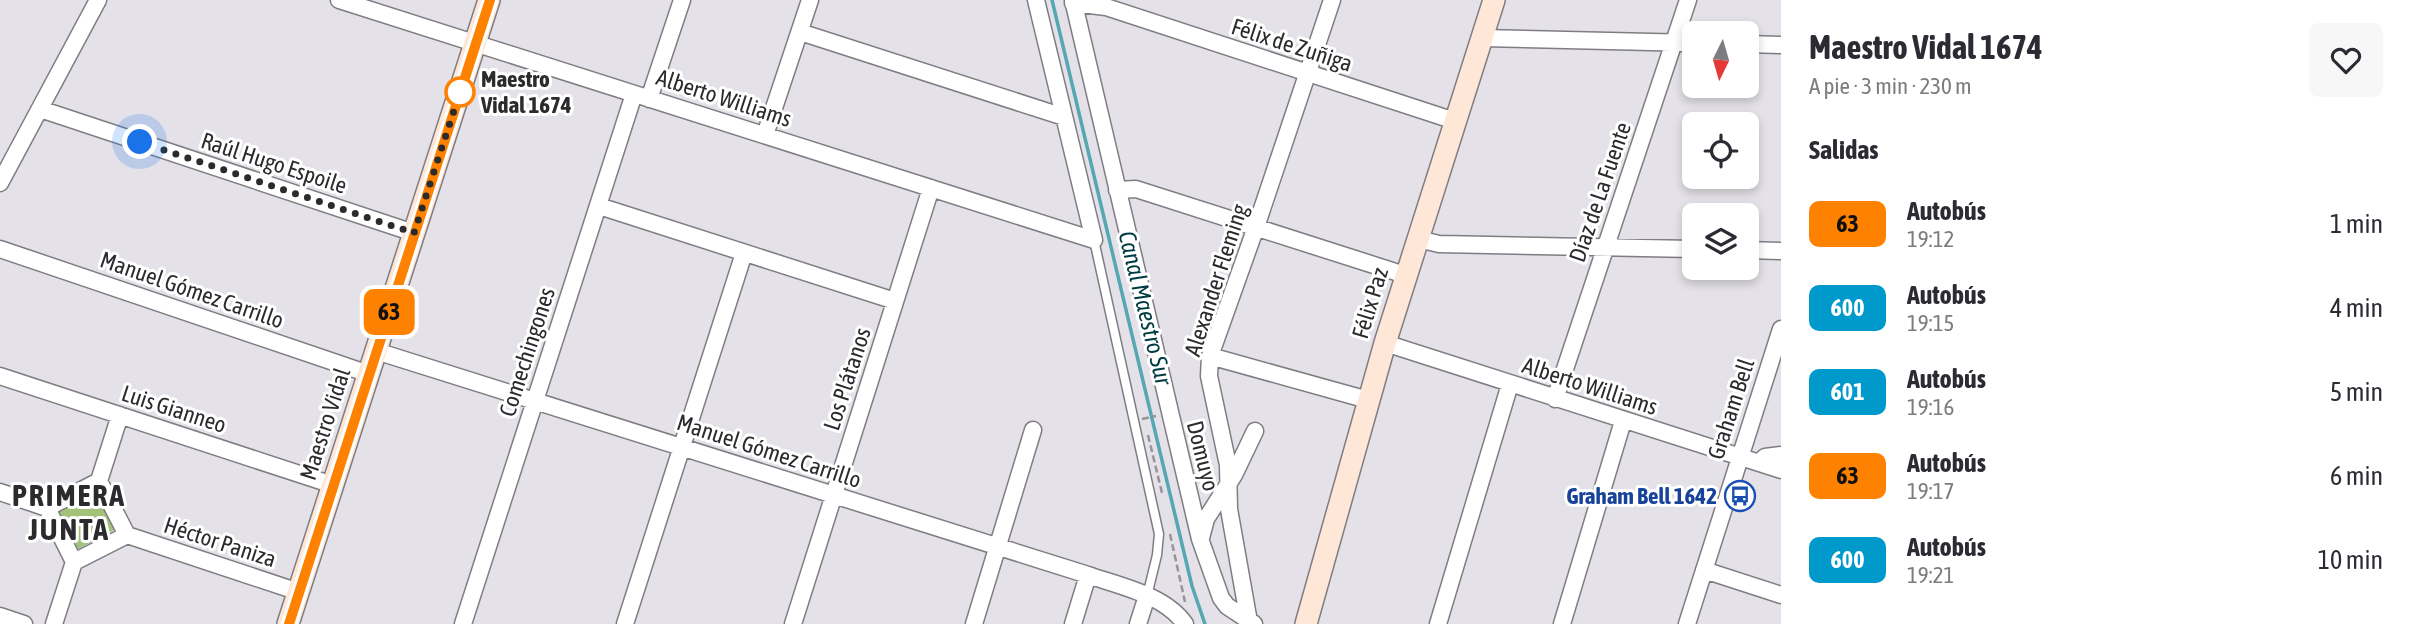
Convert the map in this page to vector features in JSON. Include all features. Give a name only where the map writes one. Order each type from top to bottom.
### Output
[{"type":"main road","name":"Maestro Vidal","points":[[289,624],[489,0]]},
{"type":"main road","name":"Félix Paz","points":[[1306,624],[1405,275],[1494,0]]},
{"type":"street","points":[[0,183],[98,0]]},
{"type":"street","name":"Alberto Williams","points":[[340,0],[1094,240]]},
{"type":"street","name":"Comechingones","points":[[463,624],[598,206],[682,0]]},
{"type":"street","points":[[765,135],[810,0]]},
{"type":"street","points":[[1036,0],[1094,240]]},
{"type":"street","name":"Alexander Fleming","points":[[1251,623],[1229,509],[1228,465],[1209,376],[1210,356],[1332,0]]},
{"type":"street","name":"Díaz de La Fuente","points":[[1555,399],[1688,0]]},
{"type":"street","name":"Félix de Zuñiga","points":[[1073,1],[1107,3],[1308,75],[1455,121]]},
{"type":"street","name":"Domuyo","points":[[1073,1],[1200,539],[1217,593],[1227,606],[1251,623]]},
{"type":"street","points":[[800,32],[1064,117]]},
{"type":"street","points":[[1482,38],[1682,43]]},
{"type":"street","points":[[1759,44],[1781,45]]},
{"type":"street","name":"Raúl Hugo Espoile","points":[[40,109],[414,233]]},
{"type":"street","name":"Los Plátanos","points":[[793,624],[931,188]]},
{"type":"street","points":[[1117,190],[1136,189],[1405,275]]},
{"type":"street","points":[[598,206],[895,301]]},
{"type":"street","points":[[1418,239],[1439,244],[1682,249]]},
{"type":"street","name":"Manuel Gómez Carrillo","points":[[0,249],[369,373]]},
{"type":"street","points":[[1759,250],[1781,251]]},
{"type":"street","points":[[625,624],[744,253]]},
{"type":"street","name":"Graham Bell","points":[[1687,624],[1781,329]]},
{"type":"street","name":"Alberto Williams","points":[[1385,343],[1781,470]]},
{"type":"street","name":"Manuel Gómez Carrillo","points":[[376,351],[1088,575],[1147,596],[1181,618],[1185,624]]},
{"type":"street","points":[[1210,356],[1368,400]]},
{"type":"street","name":"Luis Gianneo","points":[[0,376],[333,485]]},
{"type":"street","points":[[1438,624],[1510,384]]},
{"type":"street","points":[[47,508],[99,481],[120,415]]},
{"type":"street","points":[[1562,624],[1623,421]]},
{"type":"street","points":[[974,624],[1033,430]]},
{"type":"street","points":[[1200,539],[1206,519],[1229,483],[1255,431]]},
{"type":"street","points":[[1759,463],[1765,457],[1781,455]]},
{"type":"street","name":"Héctor Paniza","points":[[99,481],[127,535],[299,592]]},
{"type":"street","points":[[0,492],[47,508],[74,562],[54,624]]},
{"type":"street","name":"Héctor Paniza","points":[[74,562],[127,535]]},
{"type":"street","points":[[1704,570],[1781,595]]},
{"type":"street","points":[[1073,624],[1088,575]]},
{"type":"street","points":[[1138,624],[1147,596]]},
{"type":"street","points":[[0,616],[24,624]]},
{"type":"lane","points":[[1094,240],[1159,534],[1147,596]]},
{"type":"path","points":[[1146,418],[1158,416]]},
{"type":"green space","points":[[96,491],[116,529],[78,549],[58,511]]},
{"type":"waterway","name":"Canal Maestro Sur","points":[[1052,0],[1192,586],[1205,624]]},
{"type":"bus line","name":"63","points":[[289,624],[490,0]]},
{"type":"place","name":"Maestro Vidal 1674","points":[[460,92]]},
{"type":"place","name":"Graham Bell 1642","points":[[1740,496]]},
{"type":"district","name":"PRIMERA JUNTA","points":[[69,513]]},
{"type":"route","points":[[140,142],[414,233],[460,92]]}]
